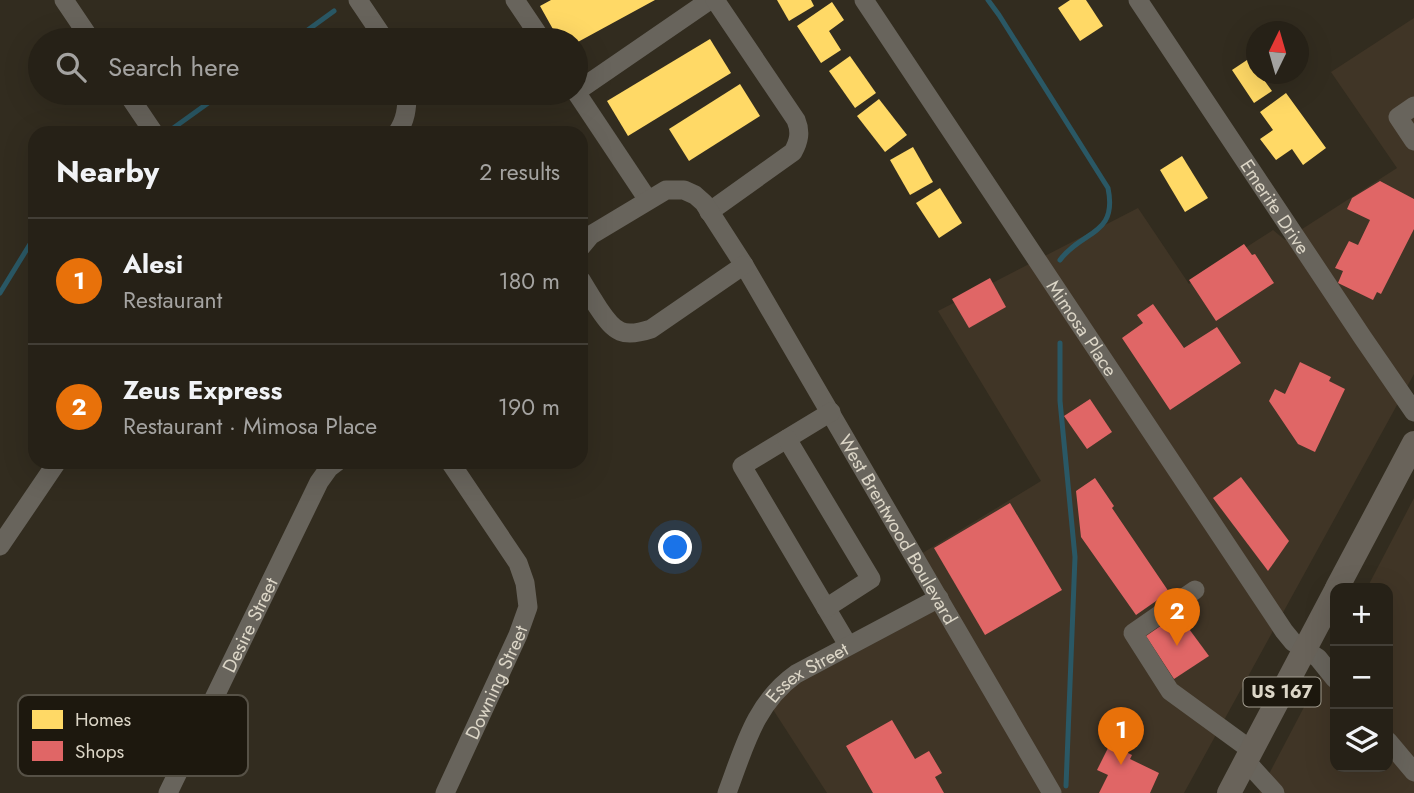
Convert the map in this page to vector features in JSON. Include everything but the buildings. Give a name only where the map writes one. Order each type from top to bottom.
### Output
[{"type":"main road","name":"US 167","points":[[1340,583],[1414,443]]},
{"type":"main road","name":"US 167","points":[[1229,793],[1330,601]]},
{"type":"street","points":[[64,0],[83,28]]},
{"type":"street","points":[[358,0],[377,28]]},
{"type":"street","points":[[515,0],[533,28]]},
{"type":"street","points":[[588,84],[712,0],[796,120],[799,137],[793,152],[709,212]]},
{"type":"street","name":"Mimosa Place","points":[[864,0],[1284,631],[1293,642],[1318,658],[1330,673]]},
{"type":"street","name":"Emerite Drive","points":[[1138,0],[1414,412]]},
{"type":"street","points":[[135,105],[149,126]]},
{"type":"street","points":[[401,126],[406,117],[406,105]]},
{"type":"street","points":[[585,105],[648,200]]},
{"type":"street","points":[[1414,106],[1398,117],[1414,141]]},
{"type":"street","name":"West Brentwood Boulevard","points":[[588,238],[666,190],[684,190],[704,203],[831,412],[1052,793]]},
{"type":"street","points":[[588,291],[609,324],[617,331],[639,332],[651,329],[744,265]]},
{"type":"street","points":[[831,412],[742,466],[848,645]]},
{"type":"street","points":[[788,439],[871,579],[826,608]]},
{"type":"street","points":[[0,546],[52,469]]},
{"type":"street","name":"Desire Street","points":[[216,695],[319,482],[328,469]]},
{"type":"street","name":"Downing Street","points":[[446,793],[519,635],[528,607],[525,583],[517,563],[455,469]]},
{"type":"street","points":[[1195,590],[1133,634],[1170,691],[1249,756],[1275,793]]},
{"type":"street","name":"Essex Street","points":[[727,793],[764,705],[781,685],[848,645],[939,597]]},
{"type":"street","points":[[1393,747],[1414,772]]},
{"type":"street","name":"Desire Street","points":[[168,793],[176,776]]},
{"type":"shaded area","points":[[1414,18],[1414,374],[1184,793],[827,793],[772,708],[790,688],[944,606],[916,557],[1041,481],[938,311],[1138,208],[1189,284],[1273,230],[1285,240],[1397,168],[1331,72]]},
{"type":"shaded area","points":[[1414,498],[1414,793],[1259,793],[1330,658],[1330,772],[1393,772],[1393,583],[1370,583]]},
{"type":"waterway","points":[[988,0],[1108,188],[1110,204],[1103,224],[1060,260]]},
{"type":"waterway","points":[[311,28],[334,11]]},
{"type":"waterway","points":[[176,126],[205,105]]},
{"type":"waterway","points":[[0,293],[28,247]]},
{"type":"waterway","points":[[1060,343],[1060,401],[1075,557],[1066,786]]},
{"type":"place","name":"Zeus Express","points":[[1177,646]]},
{"type":"place","name":"Alesi","points":[[1121,765]]}]
